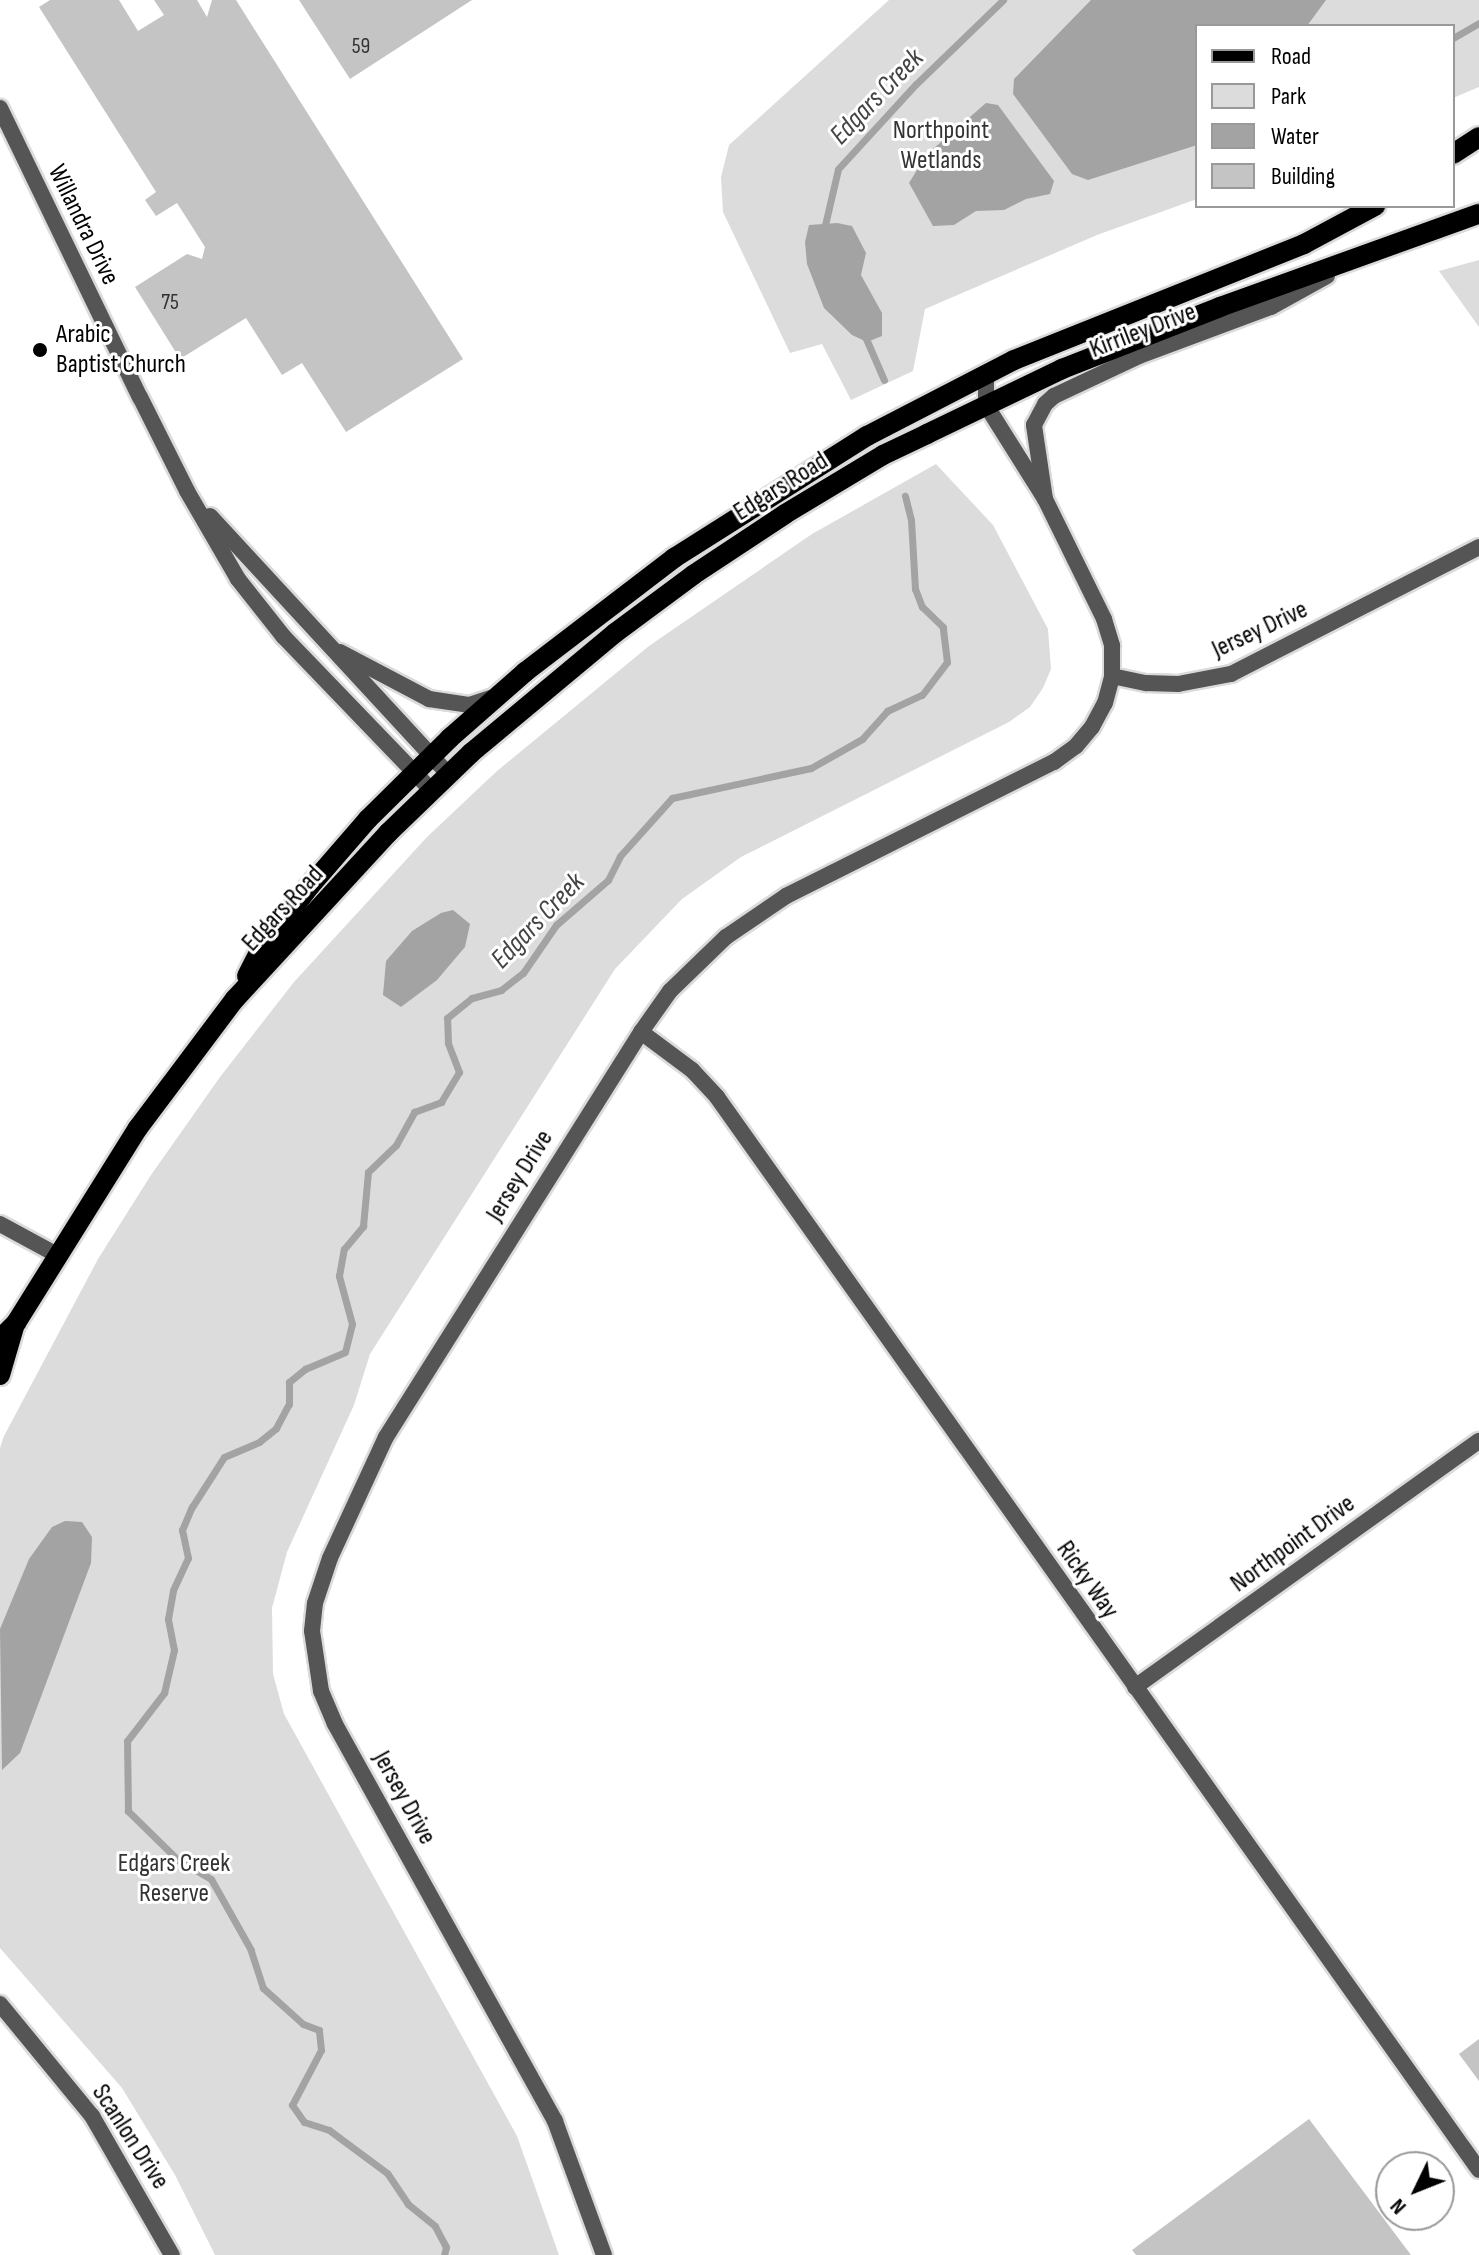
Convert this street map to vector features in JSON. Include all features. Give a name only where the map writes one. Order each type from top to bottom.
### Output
[{"type":"main road","points":[[1455,153],[1479,137]]},
{"type":"main road","name":"Edgars Road","points":[[235,999],[258,954],[310,886],[368,819],[498,696],[674,558],[867,436],[986,374],[1086,330],[1304,244],[1371,208]]},
{"type":"main road","name":"Edgars Road","points":[[0,1339],[16,1323],[138,1128],[235,999],[449,775],[545,689],[693,575],[883,455],[1062,369],[1479,214]]},
{"type":"main road","name":"Edgars Road","points":[[0,1375],[16,1323]]},
{"type":"street","name":"Willandra Drive","points":[[0,108],[187,491],[238,579],[283,636],[432,791]]},
{"type":"street","name":"Kirriley Drive","points":[[1045,499],[1034,425],[1045,404],[1054,396],[1139,356],[1271,307],[1348,262]]},
{"type":"street","points":[[986,374],[986,405]]},
{"type":"street","name":"Kirriley Drive","points":[[986,405],[1045,499],[1104,619],[1112,646],[1112,676]]},
{"type":"street","name":"Willandra Drive","points":[[187,491],[449,775]]},
{"type":"street","name":"Jersey Drive","points":[[604,2255],[555,2121],[335,1724],[321,1691],[312,1631],[315,1603],[330,1558],[402,1407],[641,1032],[692,968],[753,915],[1054,762],[1076,746],[1105,703],[1112,676],[1146,683],[1178,684],[1231,674],[1479,547]]},
{"type":"street","points":[[328,645],[429,699],[469,705],[498,696]]},
{"type":"street","name":"Ricky Way","points":[[641,1032],[692,1070],[717,1097],[1479,2170]]},
{"type":"street","points":[[0,1224],[57,1255]]},
{"type":"street","name":"Northpoint Drive","points":[[1135,1687],[1479,1441]]},
{"type":"street","name":"Scanlon Drive","points":[[0,2004],[92,2116],[113,2147],[172,2255]]},
{"type":"street","name":"Scanlon Drive","points":[[0,2016],[38,2051]]},
{"type":"green space","name":"Northpoint Wetlands","points":[[889,0],[1479,0],[1479,87],[1455,97],[1455,24],[1195,24],[1195,200],[1097,235],[925,309],[913,371],[851,400],[822,344],[790,353],[723,212],[721,177],[729,145]]},
{"type":"green space","points":[[1479,260],[1479,327],[1439,271]]},
{"type":"green space","name":"Edgars Creek Reserve","points":[[936,464],[993,525],[1048,629],[1051,669],[1043,688],[1030,707],[1009,722],[741,857],[682,899],[615,969],[370,1354],[354,1405],[287,1552],[272,1608],[273,1674],[284,1714],[517,2136],[559,2255],[215,2255],[175,2175],[122,2088],[0,1948],[0,1448],[4,1436],[98,1259],[151,1175],[220,1077],[294,982],[427,837],[497,771],[649,646],[812,534]]},
{"type":"water","points":[[1091,0],[1326,0],[1308,24],[1195,24],[1195,146],[1088,180],[1072,174],[1013,94],[1014,79]]},
{"type":"water","points":[[986,103],[998,105],[1054,181],[1050,194],[1026,199],[1004,210],[976,211],[954,225],[933,226],[909,183],[926,155]]},
{"type":"water","points":[[837,223],[852,226],[866,253],[861,275],[882,313],[882,336],[867,342],[852,335],[824,308],[807,264],[805,242],[809,225]]},
{"type":"water","points":[[453,910],[470,924],[465,947],[437,980],[401,1007],[383,995],[386,961],[412,931],[441,913]]},
{"type":"water","points":[[65,1521],[82,1522],[92,1537],[91,1563],[20,1753],[2,1770],[0,1629],[29,1559],[52,1527]]},
{"type":"building","points":[[50,0],[119,0],[138,31],[164,15],[154,0],[197,0],[207,17],[212,0],[236,0],[463,359],[346,432],[302,363],[282,375],[246,318],[180,359],[135,287],[187,254],[202,259],[205,247],[177,203],[156,216],[145,200],[156,192],[39,7]]},
{"type":"building","points":[[299,0],[472,0],[350,79]]},
{"type":"building","points":[[1479,2039],[1479,2081],[1459,2054]]},
{"type":"building","points":[[1309,2119],[1375,2207],[1375,2231],[1393,2231],[1411,2255],[1136,2255],[1132,2250]]},
{"type":"waterway","name":"Edgars Creek","points":[[827,232],[825,225],[838,169],[916,84],[1003,0]]},
{"type":"waterway","points":[[1455,37],[1479,23]]},
{"type":"waterway","name":"Edgars Creek","points":[[864,334],[884,380]]},
{"type":"waterway","name":"Edgars Creek","points":[[444,2255],[446,2247],[435,2226],[408,2204],[387,2173],[329,2130],[304,2122],[292,2105],[321,2050],[319,2030],[303,2024],[263,1988],[251,1950],[211,1879],[177,1859],[128,1811],[127,1741],[164,1693],[174,1650],[168,1619],[173,1590],[188,1558],[182,1530],[192,1507],[224,1457],[259,1442],[276,1428],[289,1404],[289,1382],[305,1369],[345,1352],[352,1324],[339,1276],[344,1249],[363,1226],[368,1172],[396,1145],[414,1112],[441,1102],[459,1072],[448,1043],[447,1018],[472,998],[501,990],[523,973],[556,925],[608,880],[620,856],[672,798],[811,768],[862,739],[887,711],[922,695],[947,662],[943,627],[922,607],[915,589],[911,520],[905,496]]},
{"type":"place","name":"Arabic Baptist Church","points":[[40,350]]}]
